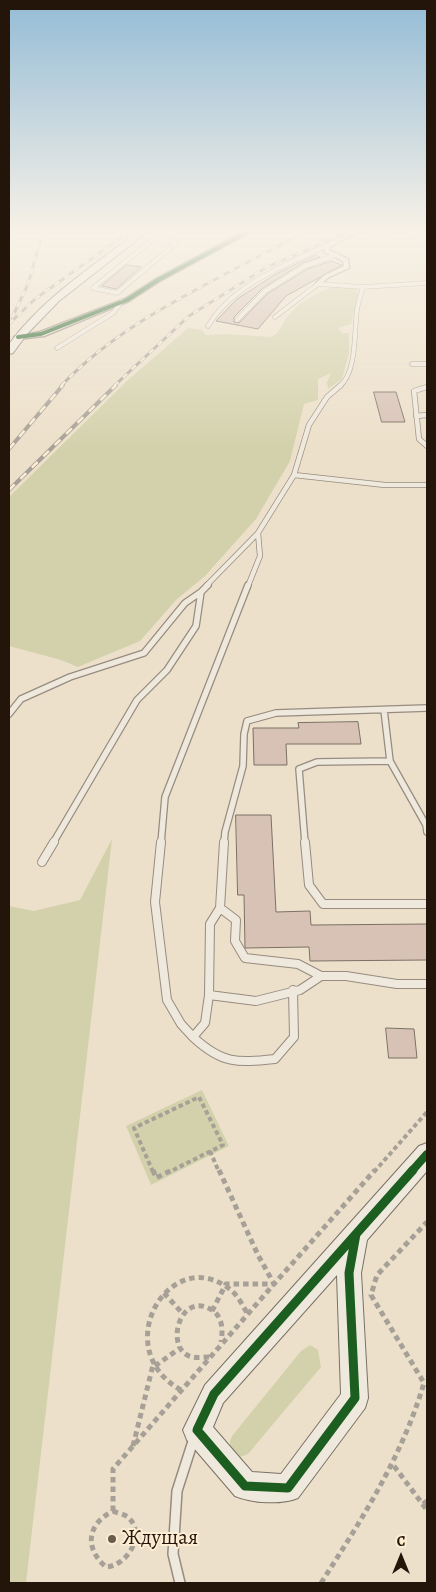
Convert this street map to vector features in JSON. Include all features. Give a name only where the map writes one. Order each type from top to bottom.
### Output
[{"type":"street","points":[[9,351],[18,337],[49,303]]},
{"type":"street","points":[[18,337],[41,334],[119,303]]},
{"type":"street","points":[[356,1233],[349,1274],[355,1398],[288,1488],[245,1486],[197,1430],[214,1394],[356,1233],[427,1154]]},
{"type":"lane","points":[[57,348],[113,313],[121,303]]},
{"type":"lane","points":[[208,326],[211,319],[228,303]]},
{"type":"lane","points":[[237,320],[253,303]]},
{"type":"lane","points":[[275,317],[293,303]]},
{"type":"lane","points":[[9,714],[21,699],[70,677],[144,653],[185,603],[201,592],[258,533],[294,475],[309,425],[326,397],[346,381],[353,355],[359,303]]},
{"type":"lane","points":[[412,364],[427,364]]},
{"type":"lane","points":[[427,387],[414,391],[418,439],[427,446]]},
{"type":"lane","points":[[416,416],[427,416]]},
{"type":"lane","points":[[294,475],[385,485],[427,485]]},
{"type":"lane","points":[[258,533],[260,556],[165,797],[155,902],[168,1000],[181,1024],[208,1052],[233,1064],[275,1059],[294,1037],[293,990]]},
{"type":"lane","points":[[42,862],[137,700],[167,670],[196,626],[201,592]]},
{"type":"lane","points":[[193,1037],[205,1023],[209,995],[210,924],[220,908],[224,882],[225,832],[243,766],[244,734],[247,721],[276,713],[427,708]]},
{"type":"lane","points":[[384,710],[390,761],[427,827]]},
{"type":"lane","points":[[390,761],[318,762],[299,769],[309,885],[323,904],[427,904]]},
{"type":"lane","points":[[220,908],[236,920],[235,941],[245,958],[298,964],[321,976],[346,976],[397,984],[427,984]]},
{"type":"lane","points":[[209,995],[256,1002],[293,990],[300,990],[321,976]]},
{"type":"lane","points":[[180,1583],[173,1554],[177,1491],[197,1430]]},
{"type":"path","points":[[198,1097],[222,1145],[210,1151],[156,1178],[134,1128],[198,1097]]},
{"type":"path","points":[[113,1511],[114,1468],[247,1313],[427,1112]]},
{"type":"path","points":[[210,1151],[258,1255],[274,1284]]},
{"type":"path","points":[[321,1583],[394,1466],[416,1415],[424,1383],[371,1295],[377,1275],[427,1222]]},
{"type":"path","points":[[181,1390],[162,1377],[154,1365],[147,1334],[155,1305],[164,1293],[180,1281],[200,1276],[213,1278],[226,1284],[235,1292],[247,1313]]},
{"type":"path","points":[[226,1284],[274,1284]]},
{"type":"path","points":[[212,1310],[226,1284]]},
{"type":"path","points":[[164,1293],[183,1314]]},
{"type":"path","points":[[209,1357],[199,1359],[190,1357],[180,1348],[176,1332],[178,1322],[183,1314],[190,1308],[200,1306],[212,1310],[221,1322],[223,1332],[221,1343]]},
{"type":"path","points":[[132,1446],[154,1365],[180,1348]]},
{"type":"path","points":[[394,1466],[425,1502],[427,1510]]},
{"type":"path","points":[[113,1511],[121,1512],[128,1518],[135,1536],[129,1556],[122,1563],[113,1567],[105,1566],[98,1560],[91,1541],[97,1521],[104,1514],[113,1511]]},
{"type":"shaded area","points":[[301,303],[356,303],[351,324],[338,328],[342,333],[349,333],[349,353],[342,379],[328,389],[327,382],[331,373],[318,379],[318,400],[304,404],[290,461],[256,519],[205,576],[176,600],[140,641],[78,667],[61,660],[9,646],[9,497],[128,380],[188,328],[202,330],[206,335],[228,334],[271,337],[279,331],[288,316]]},
{"type":"shaded area","points":[[112,839],[26,1583],[9,1583],[9,906],[34,911],[80,900]]},
{"type":"shaded area","points":[[202,1090],[229,1146],[151,1185],[126,1126]]},
{"type":"shaded area","points":[[310,1345],[318,1350],[321,1367],[248,1454],[238,1458],[230,1451],[232,1436],[301,1351]]},
{"type":"building","points":[[233,303],[248,303],[234,317],[234,322],[239,323],[258,303],[280,303],[258,329],[216,321]]},
{"type":"building","points":[[374,392],[396,392],[405,422],[382,422]]},
{"type":"building","points":[[358,722],[361,744],[286,744],[287,765],[254,765],[253,728],[299,728],[298,723]]},
{"type":"building","points":[[236,815],[271,815],[276,912],[310,911],[311,925],[427,924],[427,960],[310,961],[309,947],[245,948],[244,895],[238,895]]},
{"type":"building","points":[[386,1028],[414,1029],[417,1058],[389,1058]]},
{"type":"railway","points":[[12,318],[19,303]]},
{"type":"railway","points":[[9,324],[31,303]]},
{"type":"railway","points":[[61,386],[87,361],[116,338],[172,303]]},
{"type":"railway","points":[[114,386],[189,316],[209,303]]},
{"type":"railway","points":[[9,449],[63,385]]},
{"type":"railway","points":[[9,490],[116,385]]},
{"type":"cycle path","points":[[18,337],[41,334],[119,303]]},
{"type":"cycle path","points":[[356,1233],[349,1273],[355,1398],[288,1488],[245,1486],[197,1430],[214,1394],[427,1154]]},
{"type":"place","name":"Ждущая","points":[[112,1539]]}]
